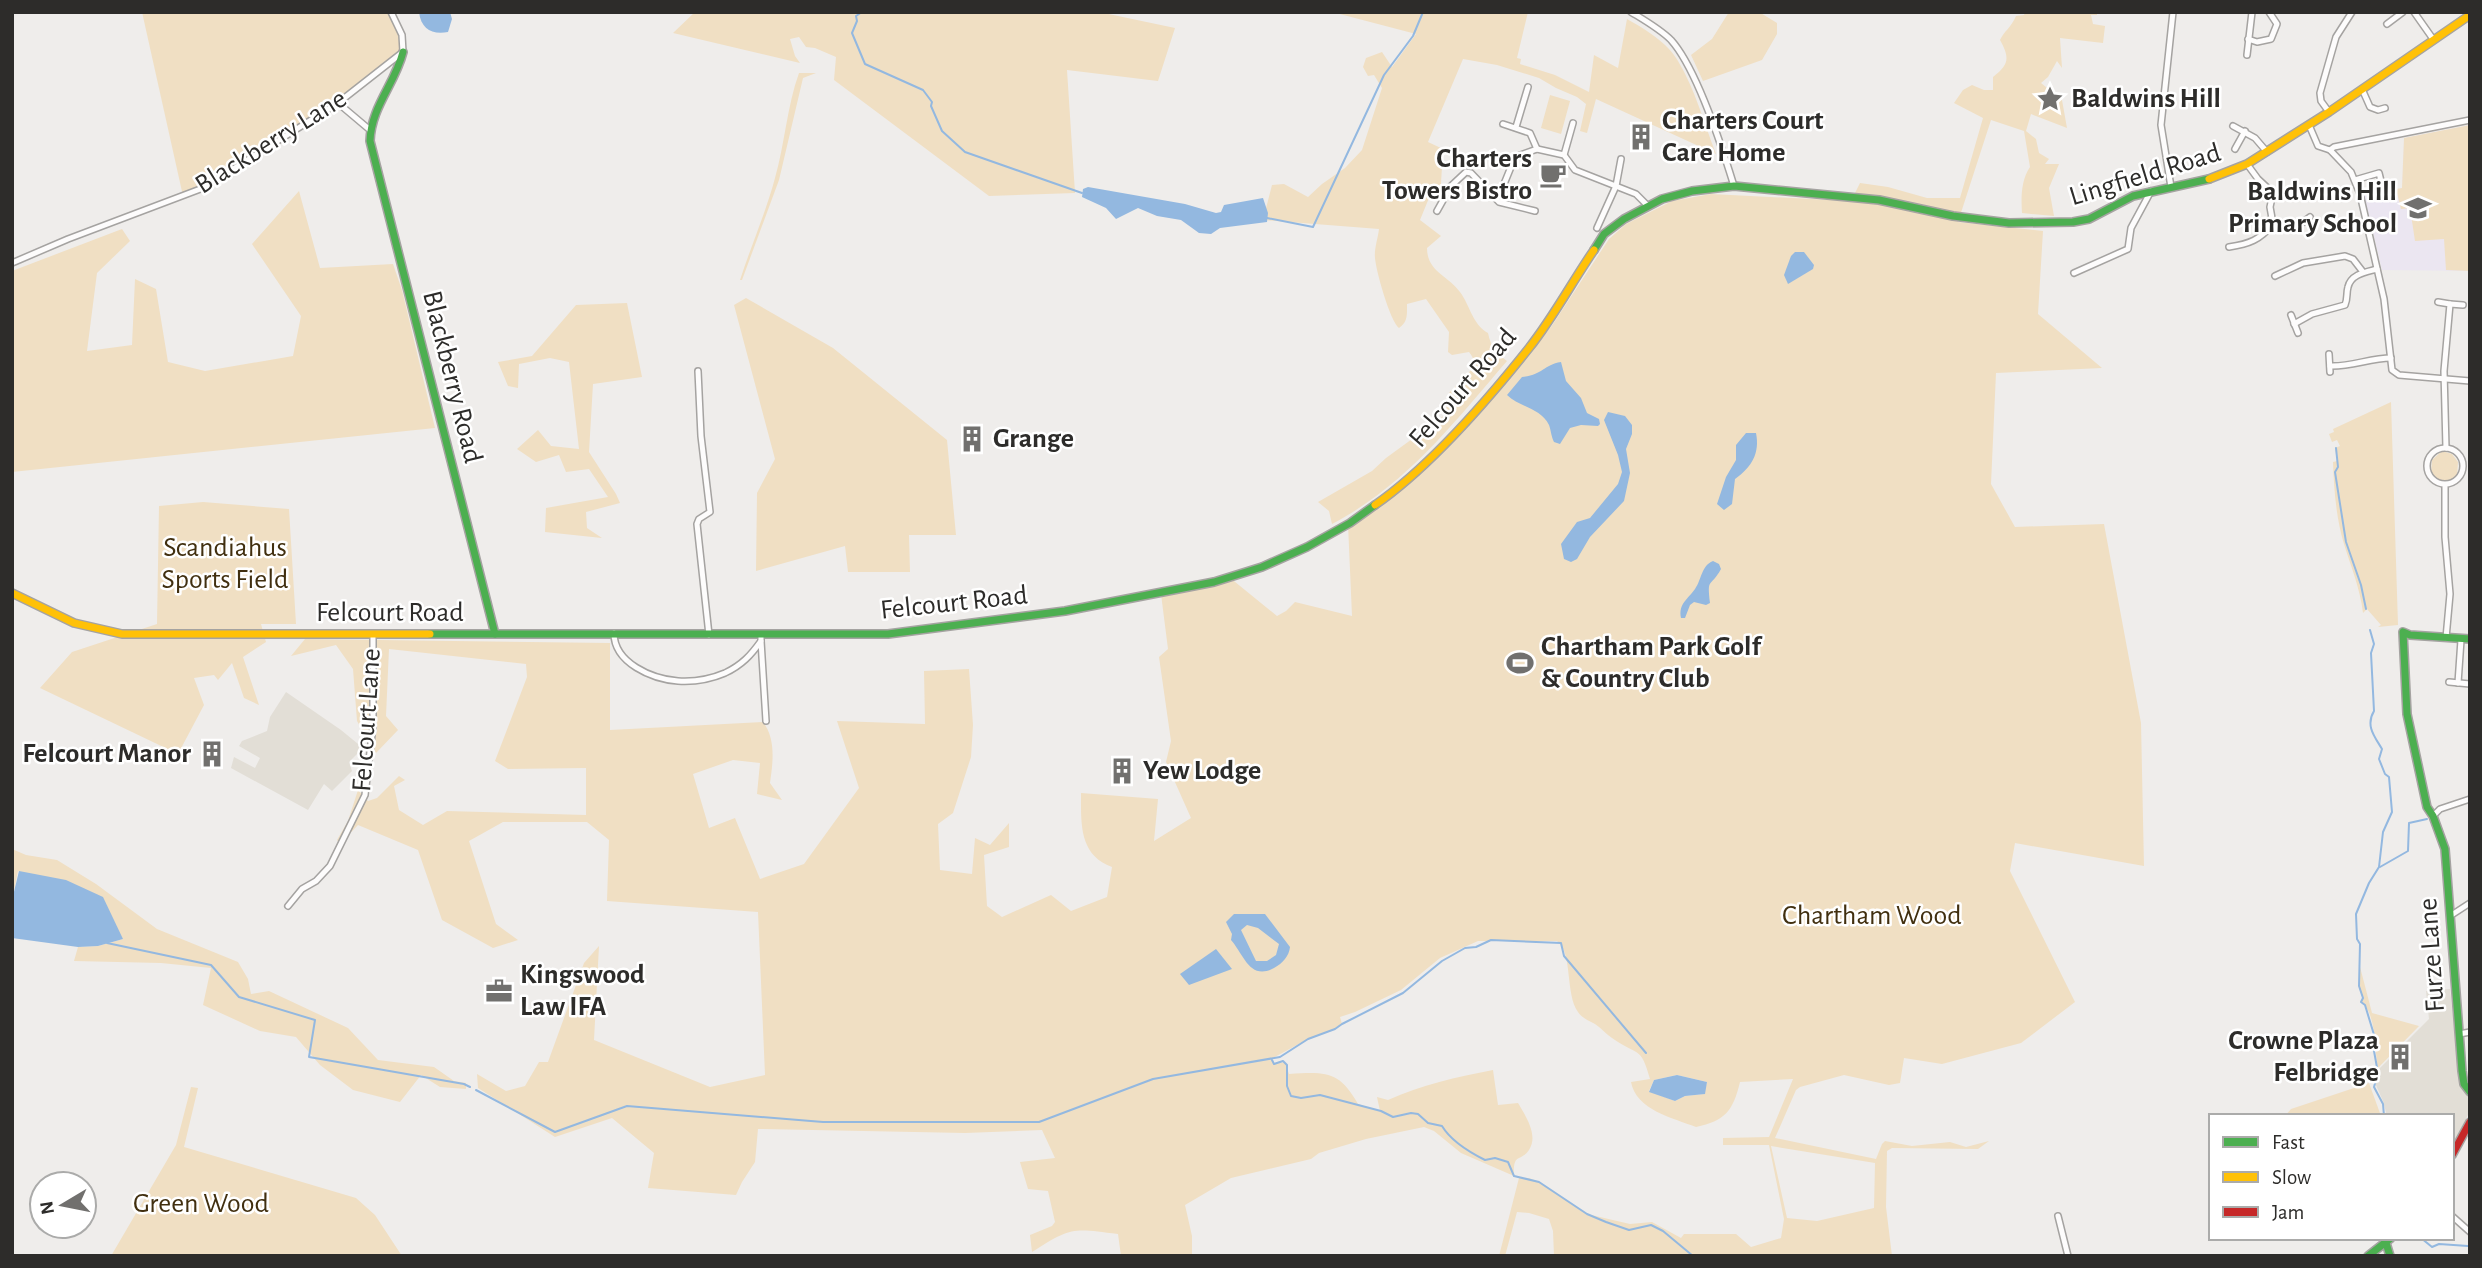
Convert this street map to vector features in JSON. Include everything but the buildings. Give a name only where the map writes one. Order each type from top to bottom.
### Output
[{"type":"main road","name":"Lingfield Road","points":[[1748,187],[1879,200],[1953,216],[2009,223],[2073,222],[2089,219],[2133,196],[2210,179],[2248,164],[2470,15]]},
{"type":"main road","points":[[370,130],[376,109],[398,68],[403,51]]},
{"type":"main road","name":"Blackberry Road","points":[[370,130],[371,144],[495,634]]},
{"type":"main road","name":"Felcourt Road","points":[[12,593],[62,618],[110,633],[614,633],[761,637],[914,632],[1115,603],[1214,582],[1296,553],[1376,506],[1424,466],[1530,347],[1604,234],[1614,225],[1647,205],[1692,191],[1748,187]]},
{"type":"main road","name":"Furze Lane","points":[[2446,638],[2403,632],[2407,715],[2427,807],[2445,849],[2459,1034],[2465,1084],[2470,1092]]},
{"type":"main road","points":[[2446,638],[2465,639]]},
{"type":"main road","points":[[2454,1152],[2470,1122]]},
{"type":"main road","points":[[2368,1256],[2388,1241],[2390,1256]]},
{"type":"street","points":[[391,12],[402,35],[403,51]]},
{"type":"street","points":[[1630,12],[1666,36],[1685,60],[1720,144],[1734,186]]},
{"type":"street","points":[[2171,187],[2161,125],[2173,12]]},
{"type":"street","points":[[2247,55],[2252,12]]},
{"type":"street","points":[[2248,39],[2257,42],[2271,39],[2277,24],[2269,12]]},
{"type":"street","points":[[2329,112],[2321,101],[2320,93],[2336,37],[2352,12]]},
{"type":"street","points":[[2387,24],[2403,12]]},
{"type":"street","points":[[2414,12],[2433,39]]},
{"type":"street","name":"Blackberry Lane","points":[[12,263],[203,188],[338,103],[403,51]]},
{"type":"street","points":[[1516,127],[1528,87]]},
{"type":"street","points":[[2362,89],[2370,107],[2378,110],[2385,108]]},
{"type":"street","points":[[338,103],[370,130]]},
{"type":"street","points":[[2330,150],[2470,120]]},
{"type":"street","points":[[1564,155],[1573,123]]},
{"type":"street","points":[[1503,124],[1530,133],[1537,149]]},
{"type":"street","points":[[2309,125],[2318,146],[2330,150],[2355,180],[2377,269],[2390,337],[2392,370],[2395,374],[2470,381]]},
{"type":"street","points":[[2233,126],[2245,131],[2267,152]]},
{"type":"street","points":[[2235,149],[2245,131]]},
{"type":"street","points":[[1494,197],[1502,189],[1515,157],[1537,149],[1564,155],[1575,170],[1636,194],[1647,205]]},
{"type":"street","points":[[1597,228],[1616,186],[1621,159]]},
{"type":"street","points":[[2229,247],[2248,244],[2263,237],[2273,223],[2270,207],[2273,193],[2258,179],[2248,164]]},
{"type":"street","points":[[1437,211],[1451,187],[1465,172],[1471,173],[1499,202],[1535,211]]},
{"type":"street","points":[[2355,180],[2379,173],[2382,185]]},
{"type":"street","points":[[2074,273],[2128,248],[2131,228],[2152,190]]},
{"type":"street","points":[[2273,223],[2285,230],[2295,228],[2310,217]]},
{"type":"street","points":[[2275,276],[2303,263],[2345,256],[2353,259],[2363,272]]},
{"type":"street","points":[[2294,324],[2312,314],[2345,305],[2350,282],[2363,272],[2377,269]]},
{"type":"street","points":[[2438,302],[2463,305]]},
{"type":"street","points":[[2446,447],[2444,378],[2450,304]]},
{"type":"street","points":[[2291,315],[2298,333]]},
{"type":"street","points":[[2329,355],[2330,369],[2376,358],[2391,358]]},
{"type":"street","points":[[698,371],[701,438],[710,512],[699,519],[698,524],[709,635]]},
{"type":"street","points":[[2446,447],[2457,452],[2463,469],[2460,478],[2445,485],[2434,481],[2427,470],[2429,458],[2437,450],[2446,447]]},
{"type":"street","points":[[2445,485],[2445,537],[2450,594],[2446,638]]},
{"type":"street","points":[[614,633],[619,651],[633,666],[676,681],[706,679],[726,672],[750,658],[761,637]]},
{"type":"street","name":"Felcourt Lane","points":[[288,906],[330,866],[365,795],[373,726],[373,634]]},
{"type":"street","points":[[761,637],[766,720]]},
{"type":"street","points":[[2458,683],[2465,639]]},
{"type":"street","points":[[2449,682],[2470,684]]},
{"type":"street","points":[[2433,816],[2440,809],[2470,799]]},
{"type":"street","points":[[2450,916],[2470,902]]},
{"type":"street","points":[[2459,1034],[2470,1032]]},
{"type":"street","points":[[2058,1216],[2068,1256]]},
{"type":"street","points":[[2454,1218],[2470,1232]]},
{"type":"shaded area","name":"Baldwins Hill Primary School","points":[[2470,125],[2470,271],[2382,270],[2364,195],[2402,188],[2404,138]]},
{"type":"shaded area","points":[[286,692],[363,748],[349,762],[352,771],[332,791],[324,784],[308,810],[231,768],[234,757],[255,768],[260,758],[239,746],[242,741],[267,731],[270,717]]},
{"type":"shaded area","points":[[2450,989],[2459,1071],[2470,1095],[2470,1111],[2454,1142],[2454,1114],[2386,1114],[2372,1076],[2429,1019],[2426,991]]},
{"type":"green space","points":[[142,12],[391,12],[400,31],[403,52],[338,103],[203,188],[183,196]]},
{"type":"green space","points":[[695,12],[1099,12],[1175,28],[1158,81],[1067,70],[1075,193],[989,196],[834,80],[836,57],[806,47],[799,37],[790,39],[800,63],[673,33]]},
{"type":"green space","points":[[1332,12],[1528,12],[1517,58],[1521,59],[1520,64],[1555,75],[1589,92],[1594,55],[1618,68],[1627,19],[1656,37],[1674,54],[1699,106],[1716,154],[1596,99],[1587,133],[1580,131],[1586,104],[1577,97],[1539,78],[1497,65],[1463,59],[1428,142],[1443,149],[1440,201],[1429,198],[1420,220],[1441,236],[1427,248],[1431,263],[1460,292],[1475,320],[1488,333],[1494,349],[1507,361],[1406,472],[1359,508],[1332,524],[1329,511],[1318,502],[1372,471],[1445,415],[1449,393],[1472,369],[1474,362],[1469,352],[1452,355],[1448,352],[1449,332],[1426,299],[1407,304],[1404,323],[1399,328],[1395,324],[1376,264],[1375,251],[1379,229],[1263,220],[1272,185],[1284,184],[1308,197],[1345,168],[1362,150],[1382,88],[1374,75],[1368,76],[1363,67],[1366,58],[1382,52],[1392,67],[1416,34]]},
{"type":"green space","points":[[1729,12],[1759,12],[1777,23],[1777,34],[1762,60],[1703,81],[1691,55],[1712,39]]},
{"type":"green space","name":"Chartham Wood","points":[[2025,12],[2097,12],[2097,15],[2091,15],[2093,24],[2105,26],[2103,43],[2060,38],[2062,68],[2057,61],[2048,77],[2041,83],[2062,100],[2067,128],[2031,114],[2026,131],[2036,139],[2039,153],[2049,159],[2045,164],[2059,164],[2049,188],[2054,216],[2022,213],[2023,183],[2030,167],[2024,131],[1991,120],[1958,222],[2043,231],[2038,314],[2102,368],[1996,373],[1991,484],[2015,527],[2104,524],[2141,723],[2144,866],[2015,843],[2010,871],[2075,1002],[2021,1043],[1942,1064],[1904,1058],[1900,1083],[1889,1085],[1844,1075],[1796,1090],[1775,1138],[1876,1159],[1885,1141],[1912,1146],[1950,1142],[1966,1147],[1989,1141],[1978,1149],[1892,1148],[1887,1151],[1886,1207],[1892,1256],[1554,1256],[1553,1231],[1549,1219],[1517,1212],[1505,1256],[1499,1256],[1519,1178],[1539,1182],[1587,1214],[1630,1224],[1652,1222],[1681,1238],[1684,1234],[1736,1234],[1751,1247],[1781,1238],[1784,1219],[1769,1145],[1723,1145],[1723,1138],[1769,1137],[1793,1079],[1740,1082],[1726,1113],[1714,1122],[1696,1127],[1657,1112],[1640,1100],[1631,1082],[1650,1079],[1641,1056],[1620,1044],[1578,1012],[1571,995],[1565,954],[1557,941],[1478,941],[1440,958],[1401,990],[1340,1017],[1342,1024],[1335,1029],[1308,1039],[1271,1059],[1274,1064],[1285,1062],[1289,1074],[1322,1074],[1337,1079],[1358,1104],[1380,1111],[1377,1097],[1388,1100],[1439,1082],[1493,1070],[1498,1105],[1518,1103],[1532,1132],[1532,1144],[1526,1154],[1516,1161],[1514,1176],[1461,1153],[1434,1131],[1424,1127],[1366,1139],[1319,1153],[1311,1159],[1231,1178],[1185,1205],[1192,1236],[1192,1256],[1121,1256],[1118,1234],[1081,1230],[1055,1238],[1032,1252],[1030,1235],[1052,1226],[1055,1222],[1048,1191],[1028,1189],[1020,1162],[1055,1158],[1042,1130],[965,1133],[758,1129],[755,1162],[736,1195],[648,1188],[654,1153],[612,1118],[555,1137],[478,1088],[477,1074],[506,1091],[525,1086],[539,1062],[548,1062],[584,963],[599,946],[594,1040],[710,1087],[765,1075],[758,912],[607,901],[609,840],[587,822],[503,822],[469,841],[496,924],[518,940],[493,948],[442,920],[418,850],[358,825],[340,844],[337,840],[348,821],[358,790],[368,801],[377,798],[399,776],[405,780],[394,786],[399,810],[423,825],[447,811],[586,815],[586,768],[508,769],[495,761],[527,677],[526,664],[389,649],[386,716],[398,730],[376,753],[357,721],[353,669],[336,645],[291,656],[305,639],[610,643],[610,730],[763,722],[772,743],[770,783],[782,800],[757,794],[760,763],[733,760],[693,774],[709,828],[735,818],[760,879],[804,864],[859,788],[837,721],[925,724],[924,671],[969,669],[973,725],[971,757],[953,813],[938,824],[940,870],[972,874],[975,838],[990,845],[1009,823],[1009,847],[984,855],[987,906],[1002,917],[1051,895],[1071,911],[1107,897],[1112,867],[1093,855],[1084,837],[1081,793],[1158,799],[1154,841],[1191,818],[1166,762],[1171,741],[1159,657],[1168,649],[1161,594],[1229,577],[1277,616],[1295,602],[1352,616],[1348,524],[1401,487],[1551,327],[1609,239],[1626,224],[1672,201],[1711,194],[1851,201],[1860,183],[1888,187],[1927,198],[1960,198],[1983,118],[1954,103],[1963,90],[1972,85],[1993,90],[1993,77],[2006,61],[2000,40],[2016,16],[2024,15]],"holes":[[[1677,1075],[1707,1082],[1704,1094],[1685,1096],[1675,1101],[1649,1091],[1654,1080]],[[1771,1146],[1875,1163],[1874,1208],[1817,1221],[1787,1218]]]},
{"type":"green space","points":[[799,73],[816,73],[803,78],[779,180],[740,280],[775,178]]},
{"type":"green space","points":[[1550,95],[1570,101],[1561,134],[1541,128]]},
{"type":"green space","name":"Baldwins Hill Primary School","points":[[2470,125],[2470,271],[2446,270],[2444,239],[2415,241],[2410,208],[2401,209],[2396,189],[2402,188],[2404,138]]},
{"type":"green space","points":[[299,191],[320,268],[393,264],[402,290],[435,428],[12,472],[12,271],[122,229],[130,241],[97,273],[87,351],[132,345],[135,279],[156,289],[168,362],[205,371],[293,356],[301,316],[252,244]]},
{"type":"green space","points":[[746,298],[833,348],[947,440],[956,535],[909,535],[910,572],[848,572],[845,546],[756,571],[757,493],[775,459],[734,305]]},
{"type":"green space","points":[[627,303],[642,377],[593,384],[589,452],[620,503],[586,512],[587,528],[602,538],[545,532],[546,508],[608,497],[589,469],[566,472],[559,455],[536,462],[517,449],[538,430],[551,446],[579,449],[569,362],[550,358],[519,364],[518,388],[508,386],[498,362],[532,356],[576,305]]},
{"type":"green space","points":[[2391,402],[2398,625],[2378,627],[2381,625],[2367,609],[2363,613],[2358,586],[2341,534],[2333,462],[2337,461],[2335,448],[2340,446],[2337,440],[2332,442],[2329,434],[2334,432],[2333,429]]},
{"type":"green space","points":[[2442,451],[2452,454],[2458,462],[2457,476],[2448,483],[2442,483],[2431,473],[2432,460]]},
{"type":"green space","name":"Scandiahus Sports Field","points":[[203,502],[289,509],[296,624],[261,624],[266,642],[243,657],[259,705],[244,698],[232,663],[218,680],[214,675],[194,678],[204,705],[178,754],[40,688],[72,652],[157,624],[159,506]]},
{"type":"green space","points":[[12,849],[26,855],[57,860],[96,884],[157,929],[238,962],[248,979],[251,994],[269,991],[348,1028],[378,1060],[434,1067],[454,1081],[466,1083],[466,1089],[440,1087],[421,1075],[400,1102],[353,1090],[320,1065],[296,1037],[260,1031],[203,1005],[211,968],[161,963],[74,961],[78,947],[98,946],[123,939],[18,871],[12,900]]},
{"type":"green space","points":[[2359,963],[2372,1013],[2419,1026],[2378,1068],[2370,1014],[2361,1002],[2363,998],[2359,986]]},
{"type":"green space","points":[[2369,1083],[2380,1114],[2287,1114],[2291,1109]]},
{"type":"green space","name":"Green Wood","points":[[191,1087],[198,1088],[184,1147],[356,1198],[375,1215],[402,1256],[111,1256],[176,1145]]},
{"type":"water","points":[[419,12],[450,12],[452,19],[448,32],[428,30],[422,23]]},
{"type":"water","points":[[1088,187],[1185,204],[1216,213],[1221,212],[1224,205],[1263,198],[1268,213],[1267,222],[1220,228],[1211,234],[1199,233],[1181,220],[1157,216],[1138,208],[1116,219],[1106,208],[1082,197],[1083,189]]},
{"type":"water","points":[[1795,252],[1804,252],[1814,265],[1813,269],[1788,284],[1784,275]]},
{"type":"water","points":[[1561,362],[1566,381],[1581,398],[1587,413],[1599,419],[1600,424],[1570,428],[1560,444],[1554,442],[1549,425],[1541,415],[1507,395],[1522,377]]},
{"type":"water","points":[[1608,412],[1625,416],[1632,425],[1632,434],[1626,449],[1630,473],[1624,501],[1590,537],[1577,559],[1571,562],[1564,559],[1561,544],[1577,522],[1590,518],[1618,484],[1622,472],[1604,420]]},
{"type":"water","points":[[1746,433],[1756,433],[1756,453],[1746,470],[1735,479],[1732,504],[1724,510],[1717,504],[1726,477],[1736,460],[1736,445]]},
{"type":"water","points":[[1713,561],[1719,564],[1721,569],[1709,586],[1710,603],[1706,605],[1694,602],[1685,618],[1681,618],[1682,605],[1695,589],[1706,566]]},
{"type":"water","points":[[19,871],[66,880],[103,897],[123,939],[98,946],[78,947],[12,938],[12,900]]},
{"type":"water","points":[[1234,914],[1265,914],[1290,947],[1287,956],[1283,962],[1266,971],[1253,969],[1231,940],[1232,934],[1226,922]],"holes":[[[1247,925],[1258,928],[1279,944],[1276,955],[1267,961],[1256,961],[1241,930]]]},
{"type":"water","points":[[1216,949],[1232,969],[1189,985],[1180,974]]},
{"type":"water","points":[[1677,1075],[1707,1082],[1705,1094],[1685,1096],[1675,1101],[1649,1092],[1654,1080]]},
{"type":"waterway","points":[[862,12],[856,16],[857,21],[852,33],[865,64],[923,90],[932,102],[931,106],[942,131],[965,152],[1082,193]]},
{"type":"waterway","points":[[1267,218],[1313,227],[1384,75],[1413,36],[1423,12]]},
{"type":"waterway","points":[[2336,448],[2338,467],[2335,472],[2346,542],[2366,609]]},
{"type":"waterway","points":[[2370,630],[2374,644],[2371,653],[2374,711],[2370,722],[2382,749],[2379,759],[2389,777],[2392,812],[2383,832],[2379,867],[2356,914],[2357,939],[2360,944],[2361,1002],[2365,1005],[2375,1038],[2374,1051],[2378,1073],[2374,1087],[2383,1104],[2384,1114]]},
{"type":"waterway","points":[[2380,867],[2408,851],[2409,823],[2427,819]]},
{"type":"waterway","points":[[476,1090],[555,1132],[627,1106],[823,1122],[1039,1122],[1153,1079],[1280,1057],[1308,1039],[1335,1029],[1403,993],[1442,961],[1465,948],[1476,947],[1491,940],[1561,943],[1564,956],[1646,1053]]},
{"type":"waterway","points":[[107,943],[211,965],[239,997],[315,1020],[309,1057],[470,1087]]},
{"type":"waterway","points":[[1272,1060],[1274,1064],[1283,1061],[1287,1065],[1287,1086],[1291,1096],[1301,1098],[1320,1095],[1381,1111],[1393,1117],[1418,1114],[1428,1123],[1442,1126],[1455,1141],[1473,1153],[1485,1160],[1495,1158],[1508,1162],[1514,1176],[1539,1182],[1587,1214],[1629,1230],[1651,1225],[1663,1231],[1693,1256]]},
{"type":"waterway","points":[[2423,1240],[2432,1247],[2439,1244],[2468,1246]]},
{"type":"waterway","points":[[2470,1245],[2470,1251]]},
{"type":"traffic: fast","points":[[403,52],[374,117],[370,141],[495,634]]},
{"type":"traffic: fast","points":[[1594,250],[1604,234],[1624,219],[1662,199],[1692,191],[1734,186],[1879,200],[1953,216],[2009,223],[2073,222],[2089,219],[2133,196],[2209,179]]},
{"type":"traffic: fast","points":[[430,634],[888,634],[1065,611],[1214,582],[1262,567],[1307,547],[1350,523],[1375,505]]},
{"type":"traffic: fast","points":[[2470,639],[2410,635],[2403,632],[2407,714],[2427,807],[2445,849],[2462,1071],[2464,1084],[2470,1092]]},
{"type":"traffic: fast","points":[[2368,1256],[2388,1240]]},
{"type":"traffic: fast","points":[[2386,1243],[2390,1256]]},
{"type":"traffic: slow","points":[[2209,179],[2247,164],[2329,112],[2470,15]]},
{"type":"traffic: slow","points":[[1375,505],[1417,472],[1495,390],[1538,336],[1594,250]]},
{"type":"traffic: slow","points":[[12,593],[74,623],[122,634],[430,634]]},
{"type":"traffic: jam","points":[[2454,1151],[2470,1122]]},
{"type":"place","name":"Baldwins Hill","points":[[2050,99]]},
{"type":"place","name":"Charters Court Care Home","points":[[1641,137]]},
{"type":"place","name":"Charters Towers Bistro","points":[[1553,175]]},
{"type":"place","name":"Baldwins Hill Primary School","points":[[2418,208]]},
{"type":"place","name":"Grange","points":[[972,439]]},
{"type":"place","name":"Chartham Park Golf & Country Club","points":[[1520,663]]},
{"type":"place","name":"Felcourt Manor","points":[[212,754]]},
{"type":"place","name":"Yew Lodge","points":[[1122,771]]},
{"type":"place","name":"Kingswood Law IFA","points":[[499,991]]},
{"type":"place","name":"Crowne Plaza Felbridge","points":[[2400,1057]]}]
